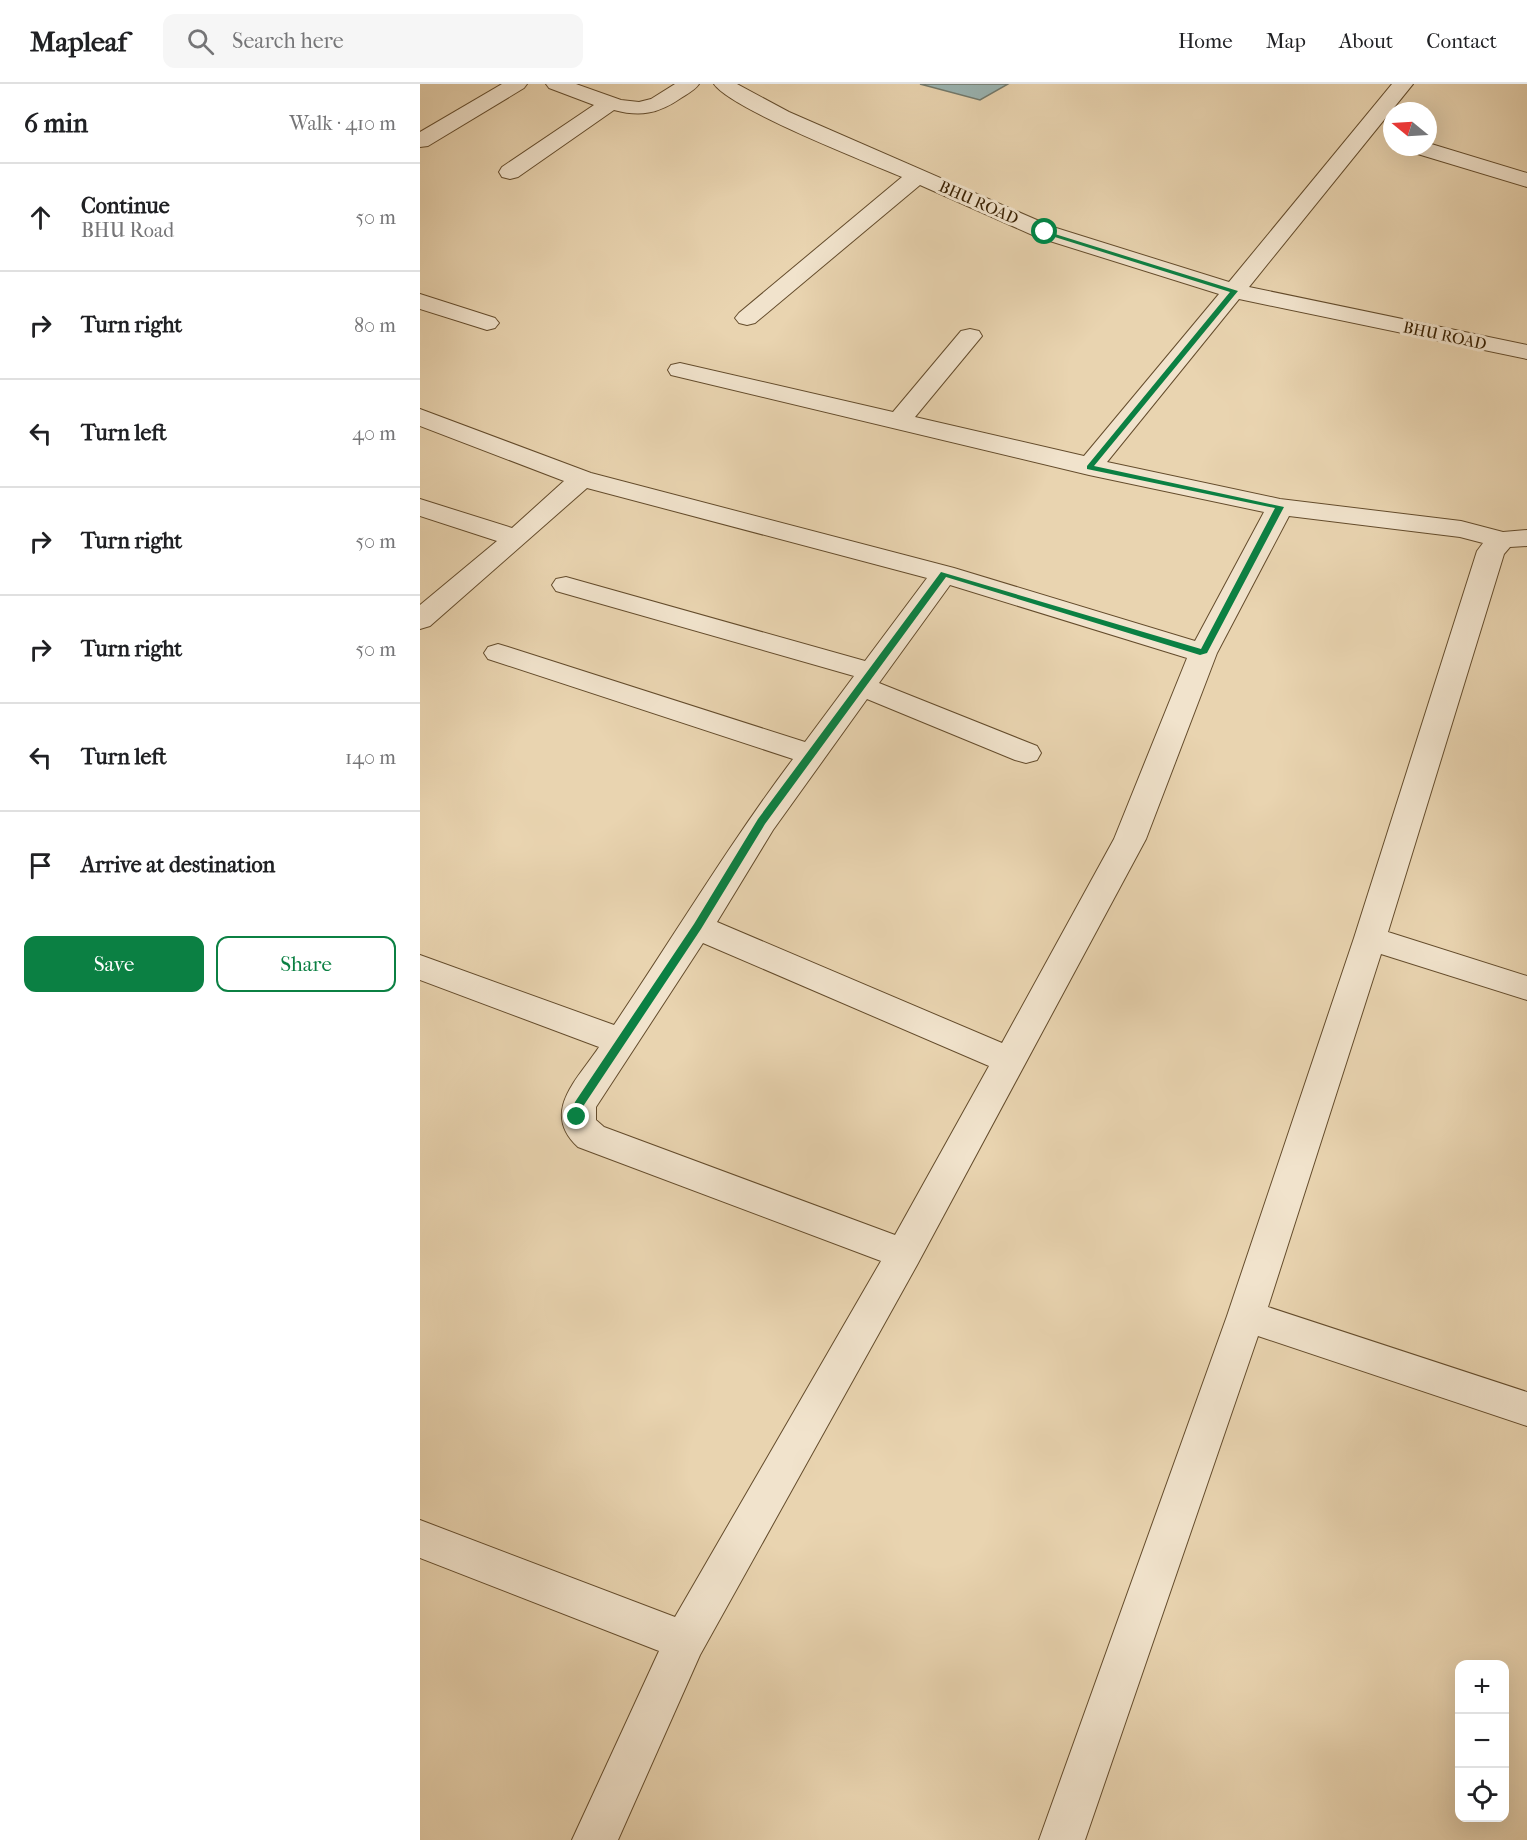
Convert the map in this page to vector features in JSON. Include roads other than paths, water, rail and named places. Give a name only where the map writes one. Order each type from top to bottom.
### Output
[{"type":"street","points":[[420,141],[517,84]]},
{"type":"street","points":[[556,84],[640,109],[650,108],[689,84]]},
{"type":"street","name":"BHU ROAD","points":[[724,84],[736,93],[782,117],[1045,232],[1234,291],[1527,352]]},
{"type":"street","points":[[1089,467],[1234,291],[1374,134],[1403,84]]},
{"type":"street","points":[[510,172],[612,102]]},
{"type":"street","points":[[1437,152],[1527,180]]},
{"type":"street","points":[[747,318],[918,175]]},
{"type":"street","points":[[420,301],[487,323]]},
{"type":"street","points":[[898,422],[970,336]]},
{"type":"street","points":[[680,370],[1089,467],[1280,507],[1461,529],[1515,539]]},
{"type":"street","points":[[420,417],[582,479],[944,574],[1203,653]]},
{"type":"street","points":[[420,620],[582,479]]},
{"type":"street","points":[[420,507],[516,538]]},
{"type":"street","points":[[595,1840],[685,1641],[904,1254],[1130,839],[1203,653],[1280,507]]},
{"type":"street","points":[[1062,1840],[1246,1316],[1370,938],[1491,552],[1515,539]]},
{"type":"street","points":[[904,1254],[591,1137],[581,1128],[577,1117],[579,1104],[697,927],[762,822],[944,574]]},
{"type":"street","points":[[566,585],[867,679],[1026,753]]},
{"type":"street","points":[[498,653],[811,754]]},
{"type":"street","points":[[697,927],[1009,1060]]},
{"type":"street","points":[[1370,938],[1527,988]]},
{"type":"street","points":[[420,968],[621,1041]]},
{"type":"street","points":[[1246,1316],[1527,1409]]},
{"type":"street","points":[[420,1539],[685,1641]]},
{"type":"water","points":[[920,84],[1008,84],[980,100]]}]
